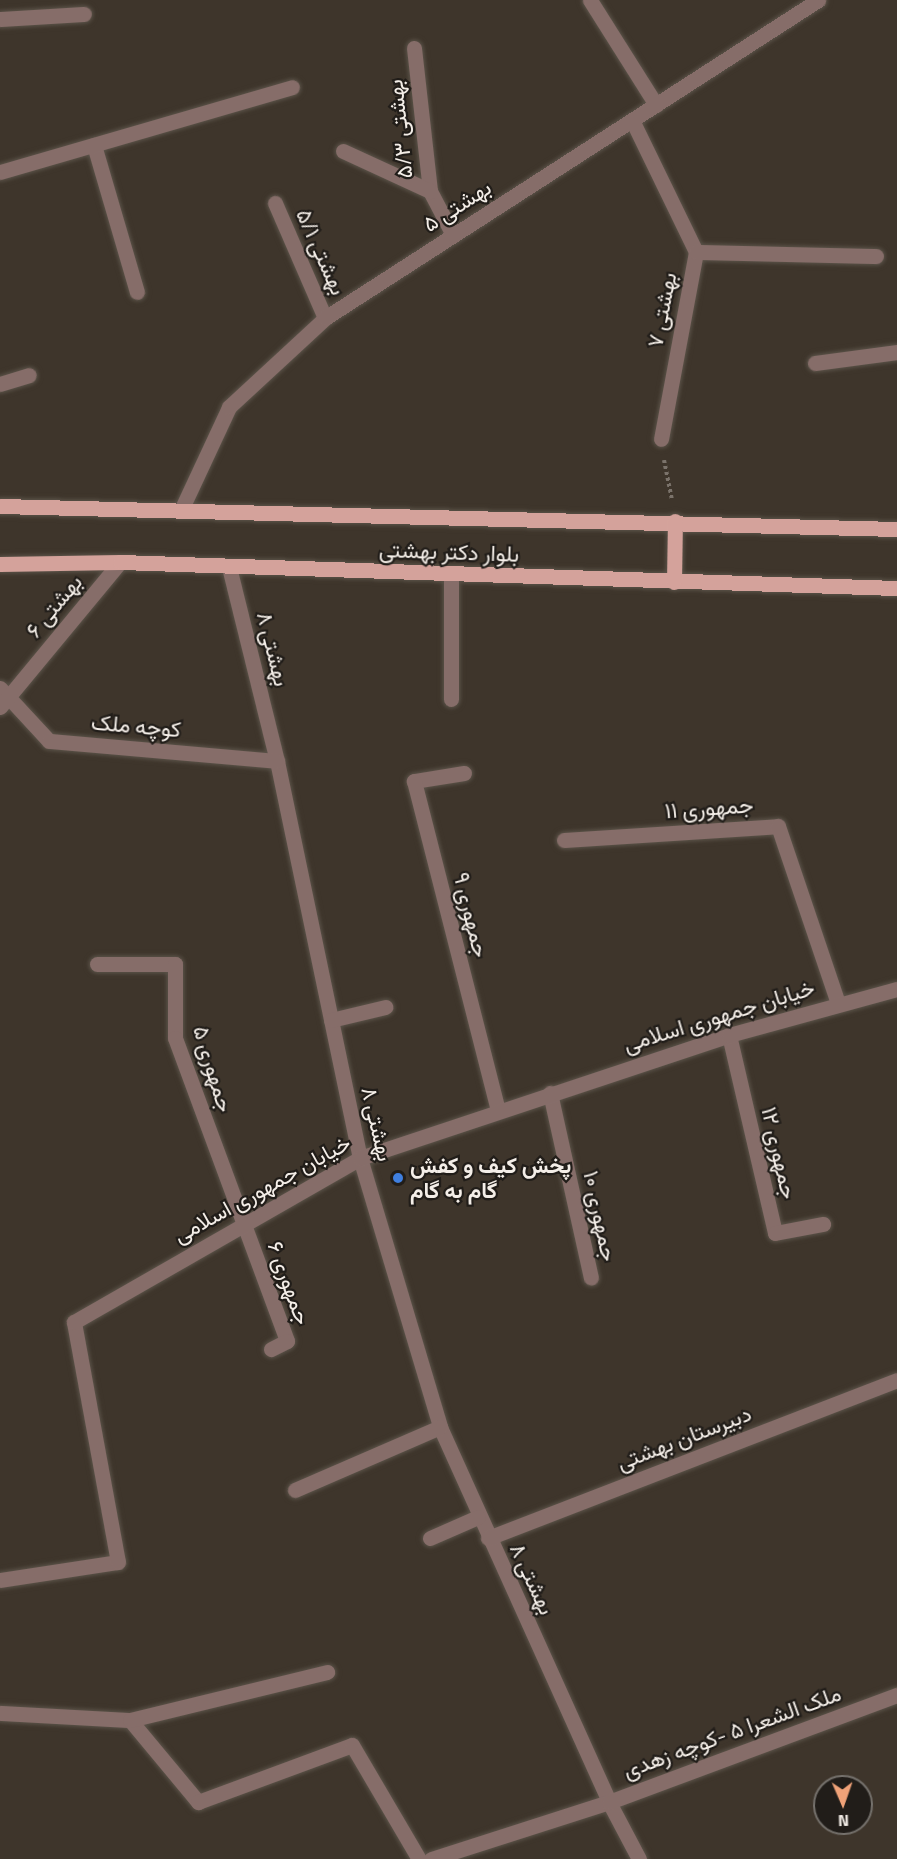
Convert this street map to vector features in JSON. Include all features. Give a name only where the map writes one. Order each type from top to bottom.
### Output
[{"type":"main road","name":"بلوار دکتر بهشتی","points":[[0,506],[182,508],[897,529]]},
{"type":"main road","points":[[674,582],[675,521]]},
{"type":"main road","name":"بلوار دکتر بهشتی","points":[[0,564],[120,562],[451,575],[897,588]]},
{"type":"street","points":[[590,0],[656,105]]},
{"type":"street","name":"بهشتی ۵","points":[[182,508],[229,407],[325,318],[819,0]]},
{"type":"street","points":[[0,19],[84,14]]},
{"type":"street","name":"بهشتی ۵/۳","points":[[414,48],[430,191],[453,235]]},
{"type":"street","points":[[0,172],[292,87]]},
{"type":"street","name":"بهشتی ۷","points":[[632,120],[696,252],[660,439]]},
{"type":"street","points":[[94,145],[137,292]]},
{"type":"street","points":[[344,152],[430,191]]},
{"type":"street","name":"بهشتی ۵/۱","points":[[275,204],[325,318]]},
{"type":"street","points":[[696,252],[876,256]]},
{"type":"street","points":[[815,363],[897,352]]},
{"type":"street","points":[[0,384],[29,375]]},
{"type":"street","name":"بهشتی ۶","points":[[3,698],[120,562]]},
{"type":"street","name":"بهشتی ۸","points":[[229,567],[278,761],[360,1158],[440,1427],[478,1517],[609,1802]]},
{"type":"street","points":[[451,575],[451,699]]},
{"type":"street","name":"کوچه ملک","points":[[3,698],[49,741],[278,761]]},
{"type":"street","name":"جمهوری ۹","points":[[464,773],[414,781],[498,1110]]},
{"type":"street","name":"جمهوری ۱۱","points":[[564,840],[778,826],[838,1003]]},
{"type":"street","name":"جمهوری ۵","points":[[97,964],[175,964],[175,1038],[243,1224]]},
{"type":"street","name":"خیابان جمهوری اسلامی","points":[[0,1580],[118,1562],[74,1322],[360,1158],[498,1110],[729,1035],[838,1003],[897,989]]},
{"type":"street","points":[[331,1020],[385,1007]]},
{"type":"street","name":"جمهوری ۱۲","points":[[729,1035],[775,1233],[823,1224]]},
{"type":"street","name":"جمهوری ۱۰","points":[[550,1093],[591,1278]]},
{"type":"street","name":"جمهوری ۶","points":[[243,1224],[286,1341],[272,1349]]},
{"type":"street","name":"دبیرستان بهشتی","points":[[488,1538],[897,1380]]},
{"type":"street","points":[[295,1490],[440,1427]]},
{"type":"street","points":[[430,1538],[478,1517]]},
{"type":"street","points":[[0,1713],[130,1720],[327,1672]]},
{"type":"street","name":"ملک الشعرا ۵ -کوچه زهدی","points":[[639,1859],[609,1802],[897,1695]]},
{"type":"street","points":[[130,1720],[198,1802],[352,1745],[419,1859]]},
{"type":"street","points":[[431,1859],[609,1802]]},
{"type":"path","points":[[660,439],[675,521]]},
{"type":"place","name":"پخش کیف و کفش گام به گام","points":[[398,1178]]}]
